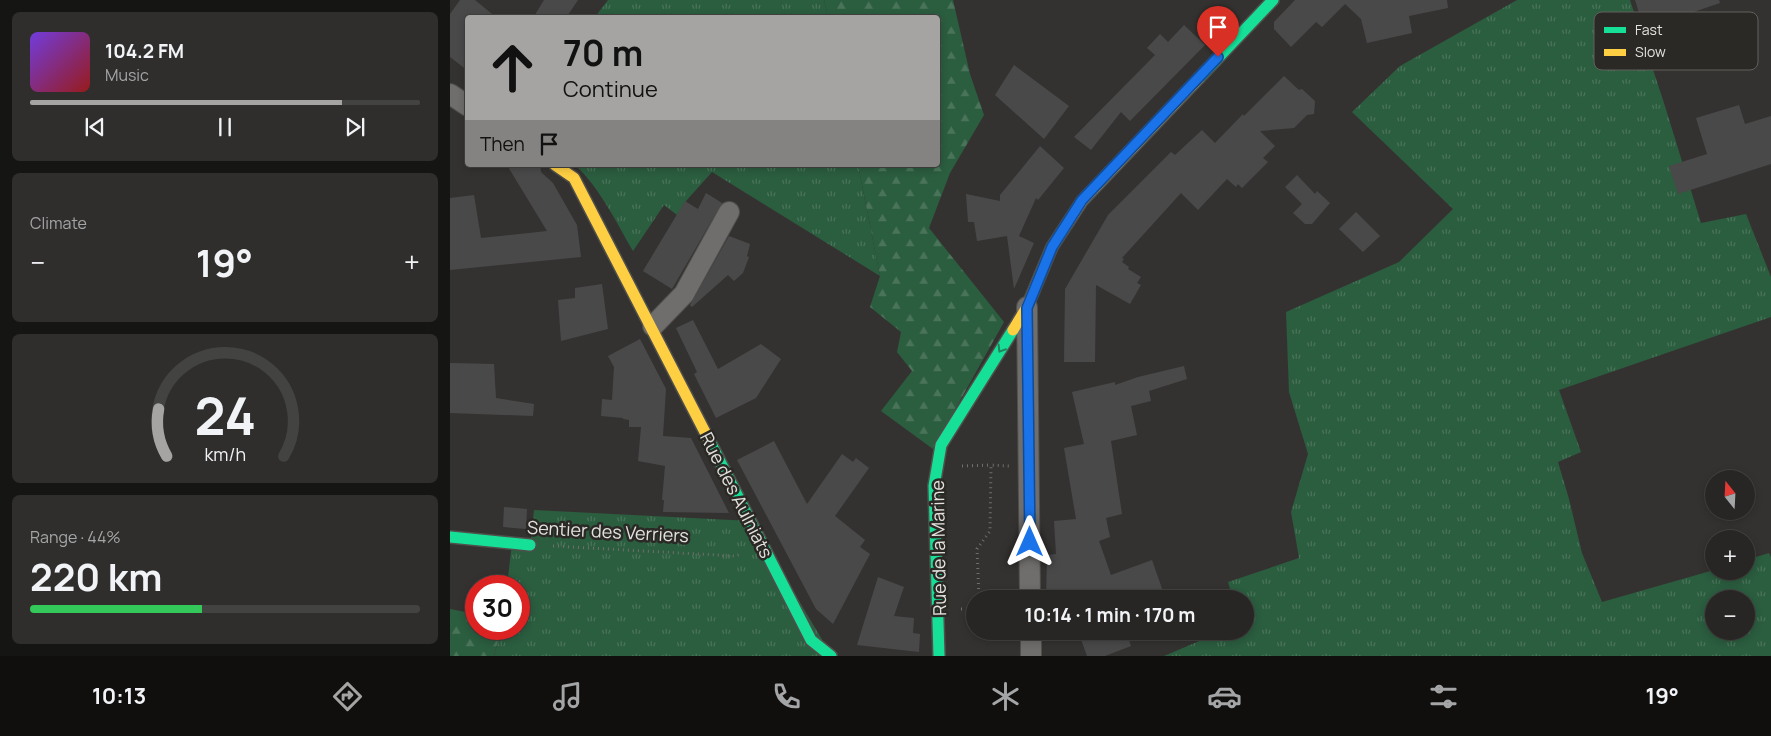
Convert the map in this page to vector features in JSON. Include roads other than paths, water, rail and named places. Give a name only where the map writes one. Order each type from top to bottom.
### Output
[{"type":"street","name":"Rue de la Marine","points":[[939,656],[934,486],[940,445],[1027,308],[1052,247],[1082,200],[1273,0]]},
{"type":"street","points":[[450,94],[465,104]]},
{"type":"street","name":"Rue des Aulniats","points":[[558,167],[574,178],[653,326],[811,640],[831,656]]},
{"type":"street","points":[[653,326],[684,294],[729,212]]},
{"type":"street","points":[[1027,308],[1030,590]]},
{"type":"street","name":"Sentier des Verriers","points":[[450,537],[530,545]]},
{"type":"street","points":[[1031,640],[1031,656]]}]
